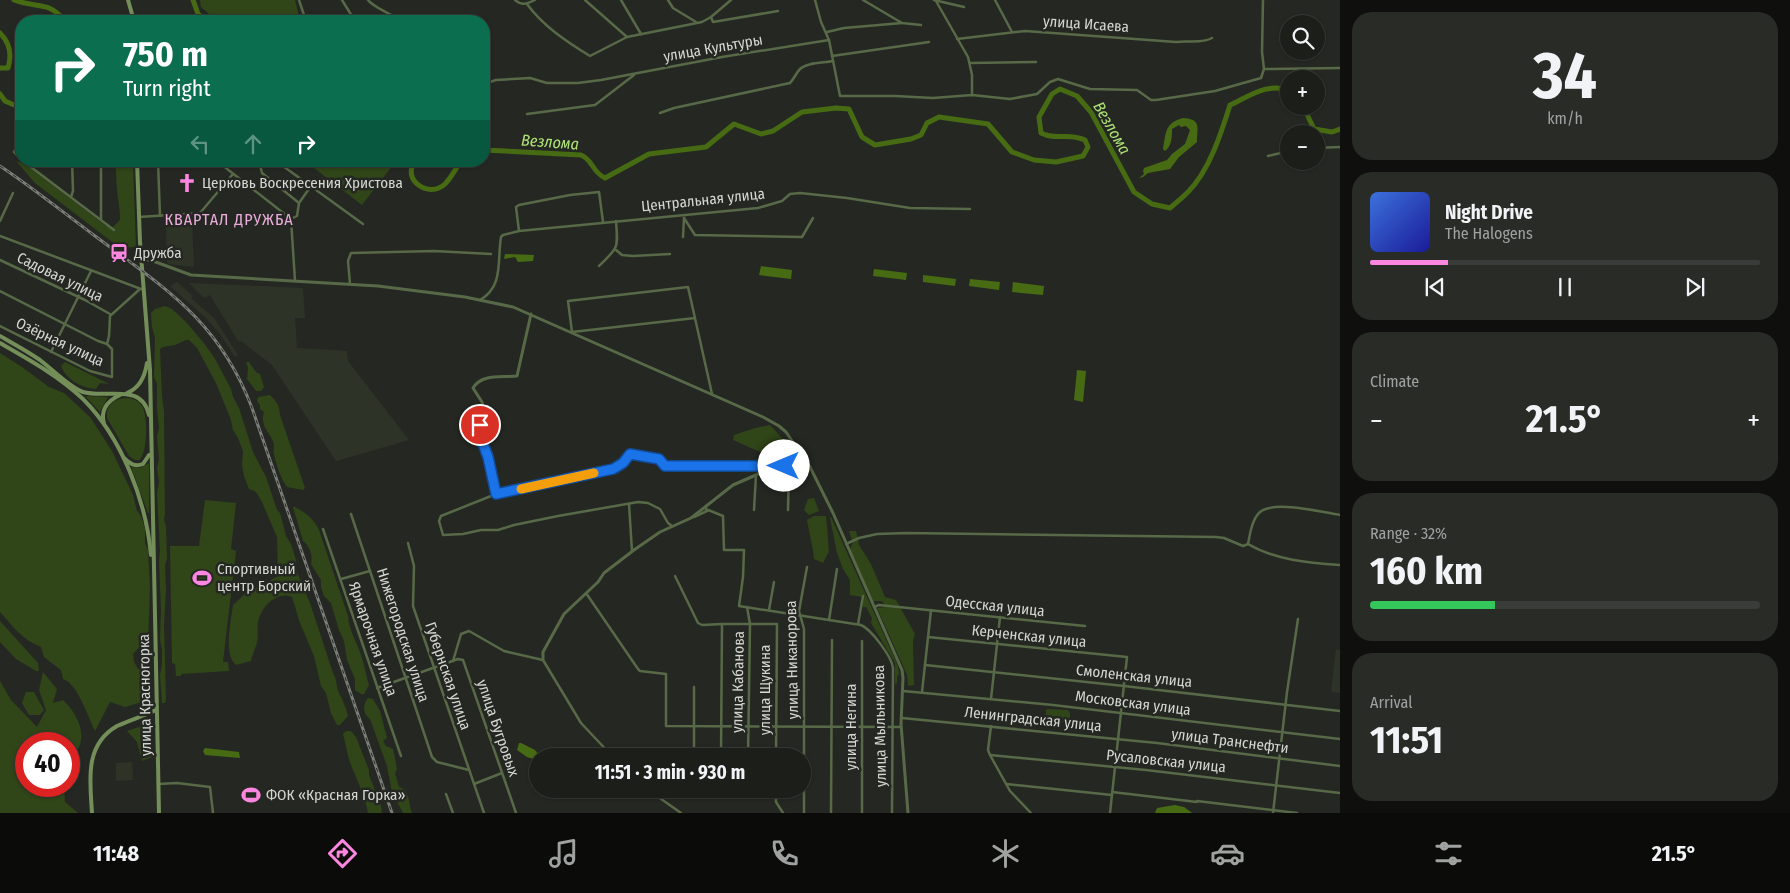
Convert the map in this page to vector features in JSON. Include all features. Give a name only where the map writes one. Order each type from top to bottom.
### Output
[{"type":"main road","points":[[128,0],[132,15]]},
{"type":"main road","points":[[137,167],[142,289],[148,351],[153,577]]},
{"type":"main road","points":[[0,336],[39,359],[82,392],[134,395],[141,399],[148,409],[150,422]]},
{"type":"main road","points":[[0,343],[36,364],[70,389],[92,408],[104,426],[122,456],[144,511],[153,577]]},
{"type":"main road","points":[[104,426],[105,406],[113,398],[134,389],[143,378],[148,351]]},
{"type":"main road","points":[[122,456],[132,464],[140,465],[146,461],[150,451]]},
{"type":"main road","name":"улица Красногорка","points":[[153,577],[159,813]]},
{"type":"main road","points":[[92,813],[92,761],[97,744],[103,736],[118,726],[156,710]]},
{"type":"street","points":[[299,0],[304,15]]},
{"type":"street","points":[[342,0],[351,15]]},
{"type":"street","points":[[368,0],[371,4],[394,15]]},
{"type":"street","points":[[515,0],[520,4],[527,4],[535,0]]},
{"type":"street","points":[[585,0],[627,37]]},
{"type":"street","points":[[622,0],[641,34]]},
{"type":"street","points":[[668,0],[673,8],[697,23]]},
{"type":"street","points":[[527,4],[566,42],[590,56],[627,37],[697,23],[711,17],[731,0]]},
{"type":"street","points":[[815,0],[821,22],[829,40],[840,96],[933,98],[972,95],[996,99],[1016,98],[1037,94],[1050,82],[1058,79],[1090,89],[1137,90],[1151,100],[1216,91],[1261,78],[1264,69],[1262,52],[1263,0]]},
{"type":"street","points":[[863,0],[902,23]]},
{"type":"street","points":[[995,0],[1012,32]]},
{"type":"street","points":[[935,1],[970,63],[972,95]]},
{"type":"street","points":[[935,1],[964,7]]},
{"type":"street","points":[[711,17],[713,22],[778,11]]},
{"type":"street","points":[[826,32],[844,28],[902,23],[921,25]]},
{"type":"street","name":"улица Исаева","points":[[957,39],[1033,31],[1176,42],[1190,40],[1207,41],[1212,38]]},
{"type":"street","name":"улица Культуры","points":[[490,82],[530,78],[547,83],[578,83],[829,40]]},
{"type":"street","points":[[832,56],[929,42]]},
{"type":"street","points":[[660,113],[674,108],[790,83],[796,77],[798,70],[803,67],[833,61]]},
{"type":"street","points":[[970,63],[1036,62]]},
{"type":"street","points":[[1264,69],[1340,68]]},
{"type":"street","points":[[527,114],[595,105],[635,74]]},
{"type":"street","points":[[1325,148],[1340,148]]},
{"type":"street","points":[[1268,156],[1280,153]]},
{"type":"street","points":[[31,167],[114,230]]},
{"type":"street","points":[[71,197],[73,191],[72,167]]},
{"type":"street","points":[[101,167],[101,219]]},
{"type":"street","points":[[158,167],[160,216]]},
{"type":"street","points":[[224,167],[291,219],[295,281]]},
{"type":"street","points":[[261,167],[262,173],[299,203]]},
{"type":"street","points":[[284,167],[363,224]]},
{"type":"street","points":[[139,217],[200,213],[233,174]]},
{"type":"street","points":[[291,219],[297,216],[299,203],[311,186]]},
{"type":"street","points":[[480,300],[489,294],[495,284],[499,269],[500,237],[519,230],[516,207],[519,205],[570,195],[599,192],[603,222]]},
{"type":"street","points":[[0,220],[13,193]]},
{"type":"street","name":"Центральная улица","points":[[519,230],[683,217],[758,208],[782,201],[790,194],[848,198],[910,208],[970,209]]},
{"type":"street","points":[[683,217],[695,234],[802,237],[813,218]]},
{"type":"street","points":[[683,217],[683,237]]},
{"type":"street","points":[[599,266],[616,250],[618,242],[616,221]]},
{"type":"street","points":[[0,236],[142,289]]},
{"type":"street","points":[[616,250],[622,256],[670,254]]},
{"type":"street","points":[[350,284],[348,262],[351,253],[434,251],[491,254]]},
{"type":"street","points":[[141,259],[153,261],[191,276],[350,284],[411,290],[513,306],[779,426],[793,440],[810,467],[902,670],[901,727],[908,813]]},
{"type":"street","name":"Садовая улица","points":[[0,260],[110,314]]},
{"type":"street","points":[[50,352],[91,271]]},
{"type":"street","points":[[694,318],[572,332],[568,301],[688,286],[712,395]]},
{"type":"street","name":"Садовая улица","points":[[112,377],[112,349],[107,344],[110,314],[142,289]]},
{"type":"street","points":[[0,291],[65,325],[107,344]]},
{"type":"street","points":[[496,494],[488,457],[480,436],[480,425],[484,412],[482,402],[473,388],[476,383],[491,376],[517,376],[531,314]]},
{"type":"street","name":"Озёрная улица","points":[[0,326],[94,373],[112,377]]},
{"type":"street","points":[[672,526],[668,523],[662,510],[644,502],[558,516],[498,530],[481,530],[462,534],[443,535],[440,522],[442,516],[496,494],[613,469],[623,463],[630,454],[659,459],[665,466],[810,467]]},
{"type":"street","points":[[604,748],[581,723],[543,660],[543,652],[563,616],[604,573],[632,551],[672,526],[683,523],[691,518],[733,485],[773,466]]},
{"type":"street","points":[[788,510],[789,467]]},
{"type":"street","points":[[754,510],[756,475]]},
{"type":"street","points":[[629,504],[632,551]]},
{"type":"street","points":[[706,506],[706,509],[723,516],[724,550],[744,550],[739,606],[858,624],[863,596]]},
{"type":"street","points":[[1248,544],[1257,516],[1262,510],[1271,507],[1281,506],[1340,515]]},
{"type":"street","points":[[691,518],[709,510]]},
{"type":"street","name":"Нижегородская улица","points":[[351,514],[432,756],[437,762],[469,770]]},
{"type":"street","name":"Ярмарочная улица","points":[[323,529],[401,756]]},
{"type":"street","points":[[846,544],[855,539],[877,534],[1216,537],[1224,538],[1243,546],[1248,544],[1261,552],[1294,560],[1340,565]]},
{"type":"street","name":"Губернская улица","points":[[408,543],[414,566],[413,606],[484,813]]},
{"type":"street","name":"улица Никанорова","points":[[804,813],[804,629],[799,615],[807,567]]},
{"type":"street","points":[[829,620],[837,569]]},
{"type":"street","points":[[341,579],[370,571]]},
{"type":"street","points":[[675,576],[698,623],[702,625],[750,624]]},
{"type":"street","points":[[769,610],[774,582]]},
{"type":"street","points":[[586,592],[638,669],[640,671],[664,672],[666,676],[666,726],[901,727]]},
{"type":"street","name":"Одесская улица","points":[[874,607],[879,604],[1085,626]]},
{"type":"street","name":"улица Кабанова","points":[[748,607],[750,624],[748,748]]},
{"type":"street","points":[[922,692],[931,610]]},
{"type":"street","points":[[992,699],[1000,617]]},
{"type":"street","points":[[1273,812],[1278,759],[1298,619]]},
{"type":"street","points":[[721,748],[722,624]]},
{"type":"street","name":"улица Щукина","points":[[750,624],[777,624],[776,748]]},
{"type":"street","name":"улица Мыльникова","points":[[858,624],[865,626],[870,631],[893,663],[892,813]]},
{"type":"street","points":[[378,688],[453,661],[461,634],[469,631],[504,651],[543,660]]},
{"type":"street","name":"Керченская улица","points":[[928,637],[1127,657],[1124,686]]},
{"type":"street","points":[[831,813],[832,640]]},
{"type":"street","name":"улица Негина","points":[[862,640],[862,813]]},
{"type":"street","name":"улица Бугровых","points":[[453,661],[463,660],[516,813]]},
{"type":"street","name":"Смоленская улица","points":[[925,665],[1340,711]]},
{"type":"street","points":[[1110,813],[1124,686]]},
{"type":"street","points":[[694,688],[694,748]]},
{"type":"street","name":"Московская улица","points":[[902,691],[1120,713],[1340,739]]},
{"type":"street","name":"Ленинградская улица","points":[[901,718],[1118,739]]},
{"type":"street","points":[[991,726],[988,750],[990,755],[1010,791],[1031,813]]},
{"type":"street","name":"улица Транснефти","points":[[1118,739],[1340,766]]},
{"type":"street","name":"Русаловская улица","points":[[990,755],[1115,767],[1340,793]]},
{"type":"street","points":[[474,784],[502,773]]},
{"type":"street","points":[[158,784],[210,787],[213,813]]},
{"type":"street","points":[[1006,784],[1297,813]]},
{"type":"street","points":[[446,794],[453,813]]},
{"type":"street","points":[[660,798],[681,813]]},
{"type":"street","points":[[776,798],[776,802],[783,813]]},
{"type":"shaded area","points":[[200,0],[295,0],[299,15],[210,15],[201,7]]},
{"type":"shaded area","points":[[1183,118],[1196,122],[1198,129],[1197,142],[1179,157],[1170,169],[1148,173],[1139,178],[1144,174],[1144,168],[1167,160],[1185,144],[1190,130],[1186,126],[1181,127],[1179,125],[1172,129],[1169,146],[1165,151],[1163,149],[1167,129],[1177,120]]},
{"type":"shaded area","points":[[21,167],[29,167],[106,226],[113,227],[120,220],[115,167],[133,167],[136,247],[120,248],[35,183]]},
{"type":"shaded area","points":[[313,167],[391,167],[362,205]]},
{"type":"shaded area","points":[[183,222],[192,222],[194,267],[169,264],[167,262],[166,226],[183,226]]},
{"type":"shaded area","points":[[505,254],[534,255],[533,261],[518,262],[515,257],[504,259]]},
{"type":"shaded area","points":[[761,266],[792,270],[791,279],[759,275]]},
{"type":"shaded area","points":[[874,269],[907,273],[906,280],[873,276]]},
{"type":"shaded area","points":[[923,275],[956,279],[955,286],[923,282]]},
{"type":"shaded area","points":[[970,279],[1000,282],[999,290],[969,286]]},
{"type":"shaded area","points":[[177,282],[193,296],[191,298],[214,318],[238,355],[235,357],[220,334],[207,319],[170,286]]},
{"type":"shaded area","points":[[1013,282],[1044,286],[1043,295],[1012,292]]},
{"type":"shaded area","points":[[189,283],[303,288],[305,318],[295,318],[297,348],[347,351],[348,361],[409,440],[336,461],[272,365],[241,341],[238,341],[210,295],[204,298]]},
{"type":"shaded area","points":[[165,306],[172,309],[186,322],[214,357],[239,408],[253,452],[266,477],[277,510],[280,513],[286,536],[291,544],[296,560],[297,572],[310,603],[348,716],[340,725],[337,725],[331,713],[326,693],[321,686],[314,656],[300,623],[292,597],[286,595],[275,598],[262,611],[258,622],[257,643],[251,661],[236,665],[232,660],[229,637],[233,605],[246,593],[278,576],[277,537],[262,502],[256,492],[249,489],[242,464],[243,451],[233,430],[231,420],[216,383],[197,348],[189,340],[160,349],[164,411],[164,520],[166,526],[167,559],[165,565],[164,625],[166,698],[165,703],[162,703],[160,675],[162,649],[160,640],[160,551],[157,493],[159,459],[157,436],[159,428],[157,384],[154,377],[155,338],[151,313],[155,309]]},
{"type":"shaded area","points":[[0,353],[49,387],[64,393],[90,417],[112,451],[133,495],[137,511],[141,516],[145,529],[150,585],[148,647],[146,650],[142,644],[133,654],[134,662],[138,669],[149,670],[149,700],[125,707],[110,702],[95,731],[78,694],[63,679],[61,670],[44,657],[41,647],[23,637],[0,612]]},
{"type":"shaded area","points":[[65,362],[109,384],[100,383],[96,389],[80,385],[63,371],[61,366]]},
{"type":"shaded area","points":[[246,362],[249,362],[256,372],[260,374],[264,387],[261,391],[256,391],[247,379],[248,368]]},
{"type":"shaded area","points":[[1077,370],[1086,371],[1083,402],[1074,400]]},
{"type":"shaded area","points":[[270,395],[278,406],[305,488],[303,490],[287,487],[282,479],[274,453],[273,441],[263,422],[264,412],[260,409],[257,401],[258,397]]},
{"type":"shaded area","points":[[87,396],[108,397],[100,412]]},
{"type":"shaded area","points":[[129,398],[141,404],[145,417],[145,443],[139,460],[129,456],[107,418],[108,409],[113,402]]},
{"type":"shaded area","points":[[770,425],[799,456],[791,461],[754,460],[769,456],[733,440],[734,435]]},
{"type":"shaded area","points":[[149,463],[148,513],[131,467],[140,468]]},
{"type":"shaded area","points":[[814,498],[819,511],[809,515],[804,510],[808,499]]},
{"type":"shaded area","name":"Спортивный центр Борский","points":[[205,500],[236,503],[231,549],[236,551],[223,662],[228,662],[229,671],[181,674],[181,676],[176,676],[175,664],[172,663],[170,546],[199,546]]},
{"type":"shaded area","points":[[293,507],[309,516],[319,530],[363,661],[369,685],[364,694],[355,690],[355,679],[347,660],[344,641],[331,603],[324,596],[321,580],[311,564],[312,557],[303,541]]},
{"type":"shaded area","points":[[814,516],[826,516],[829,551],[823,563],[814,559],[807,520]]},
{"type":"shaded area","points":[[831,517],[898,666],[899,674],[895,684],[895,663],[871,623],[872,618],[866,607],[863,607],[862,597],[850,595],[850,580],[843,569],[837,553]]},
{"type":"shaded area","points":[[849,531],[856,531],[859,545],[871,564],[885,597],[896,600],[915,634],[913,641],[914,685],[908,686],[907,675],[877,608],[886,607],[882,601],[873,601],[850,549],[853,543]]},
{"type":"shaded area","points":[[0,621],[38,663],[39,671],[16,659],[0,642]]},
{"type":"shaded area","points":[[1336,649],[1340,650],[1340,693],[1331,692]]},
{"type":"shaded area","points":[[43,672],[57,689],[53,703],[63,700],[78,721],[81,729],[80,745],[80,732],[15,732],[15,797],[65,797],[65,802],[78,813],[0,813],[0,681],[11,700],[37,727],[46,710],[39,690]]},
{"type":"shaded area","points":[[26,692],[34,692],[44,710],[40,715],[29,715],[22,703]]},
{"type":"shaded area","points":[[368,698],[373,699],[380,711],[387,738],[383,741],[386,746],[393,749],[397,769],[395,773],[399,787],[406,791],[412,813],[403,813],[392,792],[387,766],[370,719],[365,712],[364,706]]},
{"type":"shaded area","points":[[1046,710],[1068,710],[1070,721],[1067,723],[1048,721]]},
{"type":"shaded area","points":[[150,723],[152,757],[142,761],[137,742],[127,731]]},
{"type":"shaded area","points":[[346,731],[351,731],[356,737],[369,770],[382,813],[368,813],[363,794],[348,757],[343,734]]},
{"type":"shaded area","points":[[519,743],[531,748],[529,748],[529,758],[527,757],[517,750]]},
{"type":"shaded area","points":[[205,748],[239,752],[240,758],[205,755],[203,751]]},
{"type":"shaded area","points":[[132,762],[133,780],[116,781],[116,763]]},
{"type":"shaded area","points":[[1175,805],[1184,807],[1192,813],[1155,813],[1157,808]]},
{"type":"waterway","name":"Везлома","points":[[14,0],[42,6],[60,15]]},
{"type":"waterway","name":"Везлома","points":[[193,0],[199,15]]},
{"type":"waterway","name":"Везлома","points":[[0,33],[8,45],[10,54],[8,68],[0,68]]},
{"type":"waterway","name":"Везлома","points":[[490,150],[581,155],[588,160],[597,173],[605,178],[649,154],[706,147],[734,124],[761,134],[773,131],[802,112],[836,108],[849,109],[862,137],[875,145],[911,139],[921,135],[927,123],[939,117],[988,124],[1012,152],[1034,160],[1056,162],[1083,156],[1088,147],[1085,140],[1079,138],[1052,136],[1041,133],[1039,117],[1052,94],[1060,89],[1077,96],[1091,112],[1134,192],[1152,204],[1170,208],[1188,192],[1202,174],[1218,140],[1230,105],[1259,91],[1280,89]]},
{"type":"waterway","name":"Везлома","points":[[0,94],[5,101],[15,105]]},
{"type":"waterway","name":"Везлома","points":[[1307,115],[1314,129],[1332,132],[1340,129]]},
{"type":"waterway","name":"Везлома","points":[[412,167],[414,181],[425,188],[432,189],[439,188],[445,184],[457,167]]},
{"type":"railway","points":[[0,166],[167,291],[207,329],[224,352],[239,378],[252,408],[392,813]]},
{"type":"slow traffic","points":[[521,489],[594,473]]},
{"type":"place","name":"Церковь Воскресения Христова","points":[[187,183]]},
{"type":"place","name":"Дружба","points":[[119,253]]},
{"type":"place","name":"Спортивный центр Борский","points":[[202,578]]},
{"type":"place","name":"ФОК «Красная Горка»","points":[[251,795]]},
{"type":"district","name":"КВАРТАЛ ДРУЖБА","points":[[229,219]]},
{"type":"route","points":[[480,425],[480,436],[488,457],[496,494],[617,468],[630,454],[659,459],[665,466],[784,466]]}]
